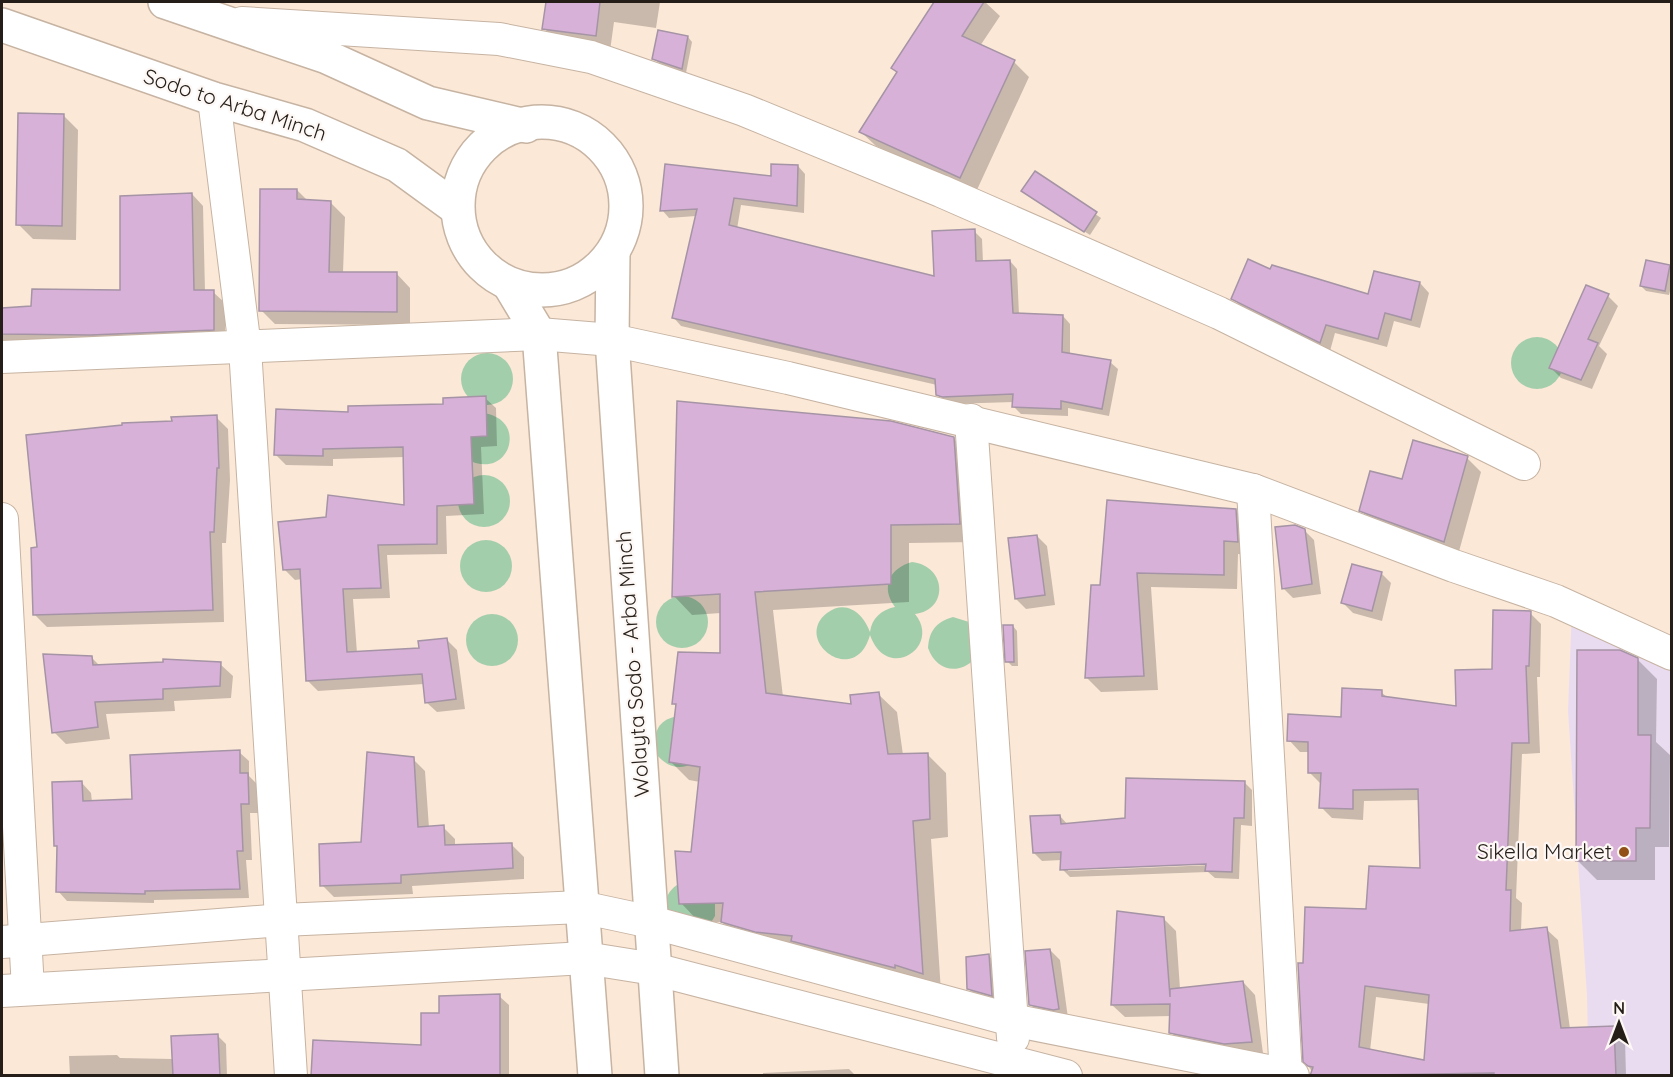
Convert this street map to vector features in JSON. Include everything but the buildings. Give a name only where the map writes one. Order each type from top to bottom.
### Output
[{"type":"highway","name":"Wolayta Sodo - Arba Minch","points":[[165,2],[327,57],[428,103],[528,126]]},
{"type":"highway","name":"Sodo to Arba Minch","points":[[2,26],[214,99],[305,125],[397,165],[456,207]]},
{"type":"highway","name":"Wolayta Sodo - Arba Minch","points":[[538,122],[571,127],[600,145],[611,157],[622,180],[627,205],[621,238],[613,253],[592,274],[566,287],[537,291],[509,284],[492,275],[466,245],[459,227],[456,207],[461,180],[474,155],[495,136],[528,126],[538,122]]},
{"type":"highway","name":"Wolayta Sodo - Arba Minch","points":[[613,253],[612,340],[662,1076]]},
{"type":"highway","points":[[509,284],[539,334],[595,1076]]},
{"type":"street","points":[[223,21],[499,39],[591,57],[744,110],[941,191],[1219,313],[1524,464]]},
{"type":"street","points":[[214,99],[244,348],[291,1076]]},
{"type":"street","points":[[2,357],[539,334],[612,340],[971,420],[1253,490],[1454,566],[1556,601],[1671,654]]},
{"type":"street","points":[[971,420],[1015,1070]]},
{"type":"street","points":[[14,941],[282,920],[581,907],[651,922],[1012,1020],[1288,1075],[1253,490]]},
{"type":"street","points":[[2,519],[15,990],[284,973],[585,958],[654,969],[1015,1070],[1066,1076]]},
{"type":"shaded area","name":"Sikella Market","points":[[1572,606],[1671,647],[1671,1075],[1584,1075],[1588,1045],[1587,996],[1568,711]]},
{"type":"green space","points":[[1537,337],[1551,341],[1559,349],[1563,363],[1559,377],[1551,385],[1537,389],[1523,385],[1515,377],[1511,363],[1515,349],[1523,341]]},
{"type":"green space","points":[[487,353],[497,355],[505,361],[511,369],[513,379],[511,389],[505,397],[497,403],[487,405],[477,403],[469,397],[463,389],[461,379],[463,369],[469,361],[477,355]]},
{"type":"green space","points":[[483,413],[498,418],[506,426],[510,437],[503,457],[493,463],[481,464],[466,459],[458,434]]},
{"type":"green space","points":[[484,475],[494,477],[502,483],[508,491],[510,501],[508,511],[502,519],[494,525],[484,527],[474,525],[466,519],[460,511],[458,501],[460,491],[466,483],[474,477]]},
{"type":"green space","points":[[486,540],[500,544],[508,552],[512,566],[508,580],[500,588],[486,592],[472,588],[464,580],[460,566],[464,552],[472,544]]},
{"type":"green space","points":[[912,562],[924,565],[932,571],[939,588],[934,605],[926,611],[915,614],[922,626],[922,638],[917,648],[909,655],[899,658],[888,657],[878,649],[870,635],[862,651],[852,658],[841,659],[830,654],[821,646],[817,635],[818,624],[827,613],[841,607],[848,608],[859,615],[870,632],[878,615],[895,607],[888,592],[893,574]]},
{"type":"green space","points":[[682,596],[696,600],[704,608],[708,622],[704,636],[696,644],[682,648],[668,644],[660,636],[656,622],[660,608],[668,600]]},
{"type":"green space","points":[[487,614],[497,614],[506,618],[514,626],[518,640],[514,654],[506,662],[497,666],[487,666],[478,662],[470,654],[466,645],[466,635],[470,626],[478,618]]},
{"type":"green space","points":[[953,617],[969,622],[975,659],[961,668],[954,669],[942,666],[928,648],[934,628]]},
{"type":"green space","points":[[678,716],[694,763],[683,767],[669,765],[656,754],[655,740],[658,729],[665,721]]},
{"type":"green space","points":[[680,883],[715,900],[715,916],[710,924],[672,927],[666,902],[669,892]]},
{"type":"place","name":"Sikella Market","points":[[1624,852]]}]
